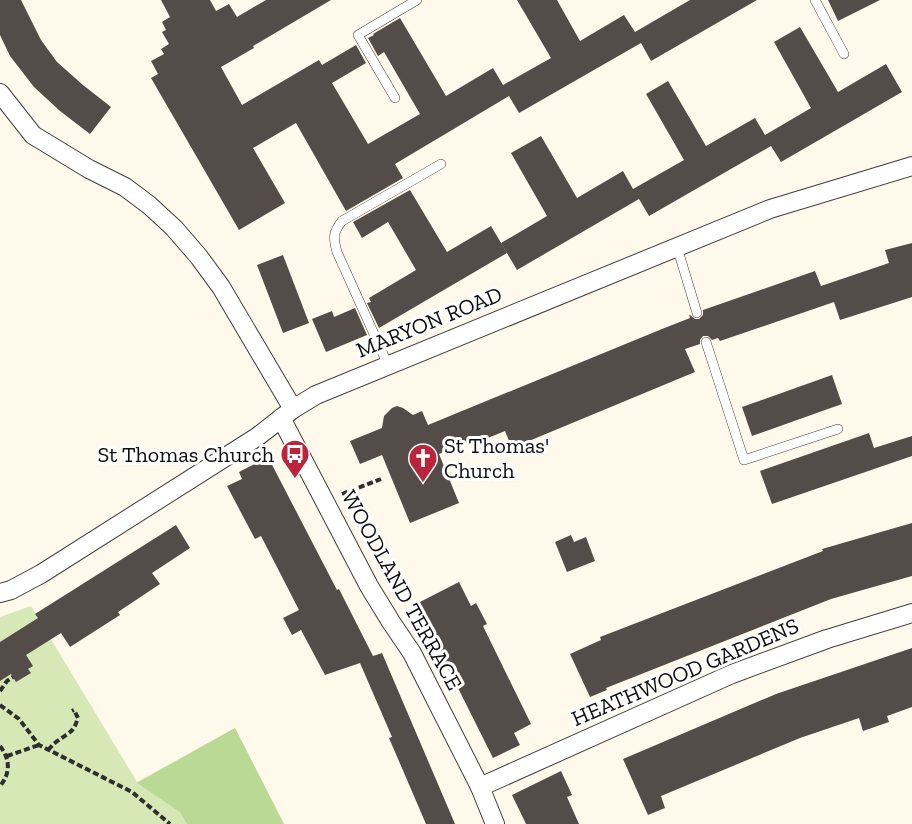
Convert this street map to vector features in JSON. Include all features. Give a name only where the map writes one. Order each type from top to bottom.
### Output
[{"type":"street","name":"WOODLAND TERRACE","points":[[0,93],[33,135],[89,169],[125,187],[149,205],[174,228],[221,287],[287,413],[369,586],[412,653],[480,787],[495,824]]},
{"type":"street","name":"MARYON ROAD","points":[[0,593],[11,590],[41,574],[257,437],[316,394],[770,209],[912,166]]},
{"type":"street","name":"HEATHWOOD GARDENS","points":[[480,787],[732,674],[827,639],[912,613]]},
{"type":"lane","points":[[395,98],[358,35],[417,0]]},
{"type":"lane","points":[[815,0],[844,54]]},
{"type":"lane","points":[[388,365],[337,252],[334,240],[336,229],[342,220],[441,164]]},
{"type":"lane","points":[[677,247],[697,313]]},
{"type":"lane","points":[[706,342],[744,460],[837,429]]},
{"type":"path","points":[[339,495],[381,479]]},
{"type":"path","points":[[0,691],[13,677]]},
{"type":"path","points":[[0,705],[19,719],[39,745],[132,792],[170,824]]},
{"type":"path","points":[[72,711],[74,710],[78,718]]},
{"type":"path","points":[[48,750],[60,739],[69,735],[75,727],[80,712]]},
{"type":"path","points":[[7,756],[39,745]]},
{"type":"path","points":[[0,746],[7,756],[9,766],[7,775],[0,786]]},
{"type":"green space","points":[[31,606],[137,782],[235,728],[284,824],[0,824],[0,617]]},
{"type":"green space","points":[[235,728],[284,824],[187,824],[180,812],[137,783]]},
{"type":"building","points":[[0,0],[21,0],[41,40],[57,62],[111,107],[90,134],[34,87],[10,56],[0,35]]},
{"type":"building","points":[[161,0],[210,0],[216,11],[229,4],[237,17],[266,0],[331,0],[221,67],[242,105],[319,60],[322,65],[356,45],[366,63],[332,83],[368,144],[420,114],[384,52],[378,56],[368,38],[400,18],[446,96],[493,68],[503,85],[551,58],[517,0],[557,0],[580,41],[624,15],[635,32],[690,0],[757,0],[651,61],[641,43],[519,113],[509,96],[395,164],[403,178],[346,211],[296,123],[253,148],[285,203],[239,230],[151,78],[158,74],[151,61],[164,54],[161,49],[169,44],[162,32],[166,30],[162,22],[170,17]]},
{"type":"building","points":[[828,0],[880,0],[838,21]]},
{"type":"building","points":[[800,27],[838,92],[886,64],[902,92],[781,162],[771,146],[649,216],[639,199],[517,270],[501,243],[547,216],[511,153],[541,136],[577,198],[623,171],[633,189],[684,160],[646,94],[668,81],[706,146],[755,118],[765,135],[811,108],[774,42]]},
{"type":"building","points":[[410,190],[447,252],[491,226],[507,253],[379,328],[367,303],[371,302],[369,298],[416,270],[388,222],[362,238],[353,222]]},
{"type":"building","points":[[912,243],[912,297],[840,320],[834,302],[720,341],[718,338],[712,340],[708,336],[703,336],[700,344],[685,349],[695,372],[512,448],[505,431],[483,440],[481,437],[439,454],[459,503],[410,523],[382,455],[360,464],[350,441],[382,428],[384,416],[397,406],[413,415],[422,411],[428,425],[690,318],[689,315],[699,319],[703,315],[703,310],[815,271],[821,286],[889,263],[885,250]]},
{"type":"building","points":[[283,255],[309,323],[283,333],[257,265]]},
{"type":"building","points":[[355,308],[367,335],[326,352],[312,319],[332,311],[334,317]]},
{"type":"building","points":[[832,375],[842,404],[752,436],[742,407]]},
{"type":"building","points":[[869,433],[874,448],[912,436],[912,456],[772,504],[760,471]]},
{"type":"building","points":[[268,457],[373,656],[382,653],[455,824],[426,824],[360,663],[325,675],[301,630],[292,635],[283,618],[299,610],[261,536],[255,539],[227,486],[242,479],[239,472]]},
{"type":"building","points":[[912,523],[912,576],[831,599],[606,688],[607,690],[590,697],[570,654],[601,640],[600,637],[823,551],[822,549]]},
{"type":"building","points":[[176,525],[190,548],[152,573],[160,584],[118,612],[120,615],[70,647],[61,633],[26,655],[33,666],[28,669],[31,673],[16,682],[11,674],[0,681],[0,642],[38,618],[35,614]]},
{"type":"building","points":[[571,535],[574,542],[586,537],[595,561],[567,572],[555,542]]},
{"type":"building","points":[[459,582],[471,606],[476,603],[487,624],[483,626],[531,724],[514,733],[520,745],[493,758],[416,604]]},
{"type":"building","points":[[912,648],[912,707],[887,716],[889,722],[863,731],[859,718],[800,738],[661,796],[665,808],[648,815],[623,759],[776,694]]},
{"type":"building","points":[[561,771],[572,795],[567,797],[579,824],[526,824],[512,795]]},
{"type":"place","name":"St Thomas Church","points":[[295,480]]},
{"type":"place","name":"St Thomas' Church","points":[[423,484]]}]
